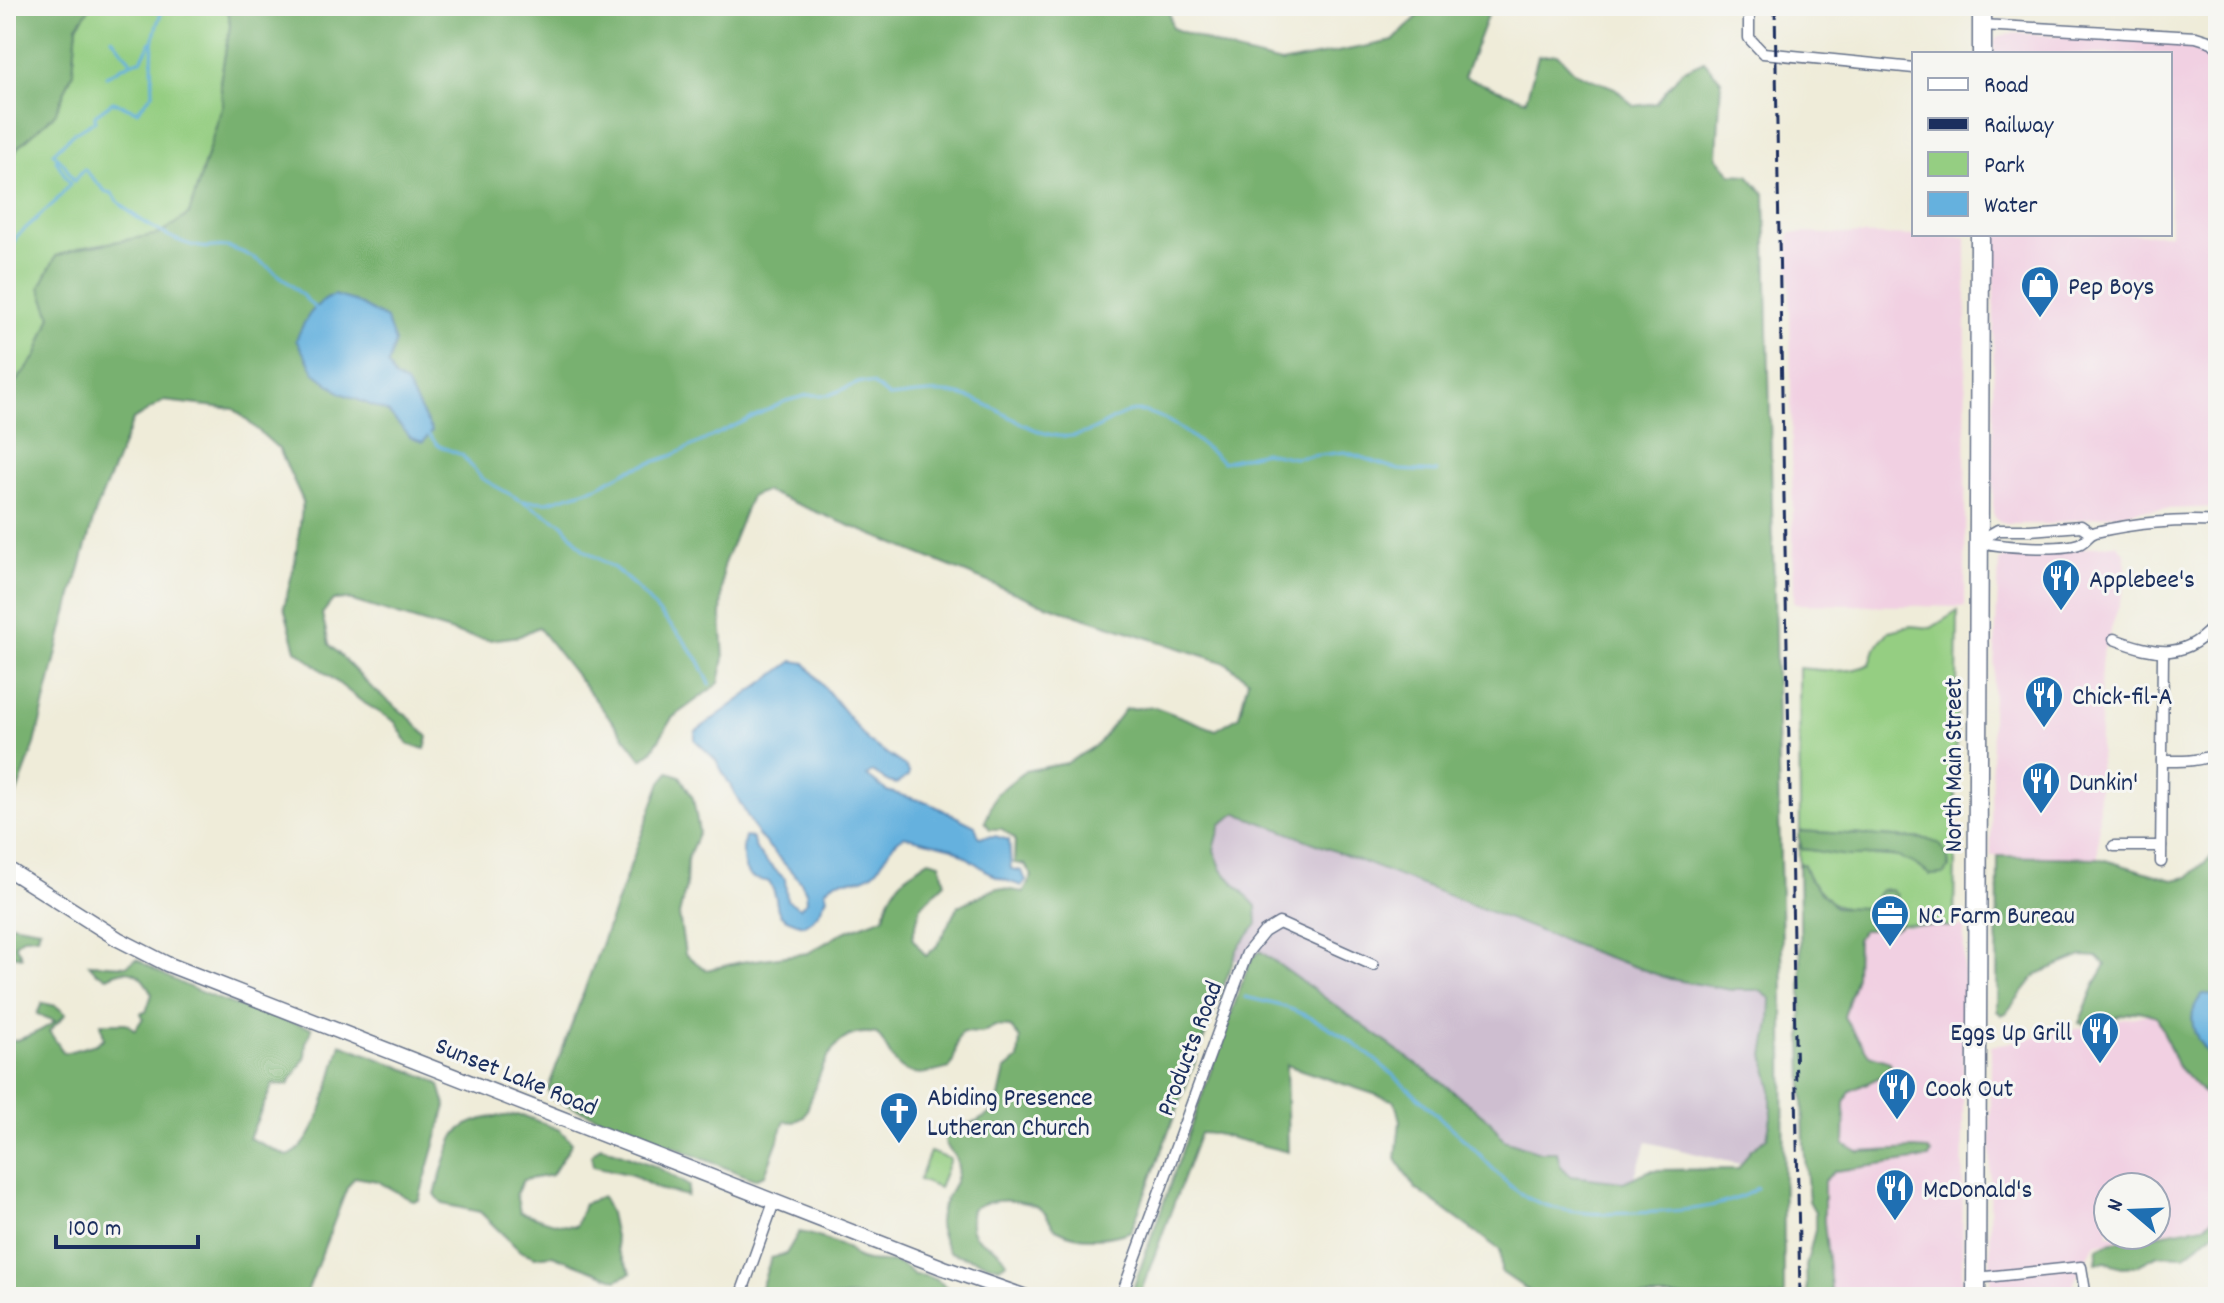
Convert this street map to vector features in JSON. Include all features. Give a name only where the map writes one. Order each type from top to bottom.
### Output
[{"type":"highway","points":[[1982,15],[1982,52]]},
{"type":"highway","name":"North Main Street","points":[[1976,1288],[1980,236]]},
{"type":"main road","name":"Sunset Lake Road","points":[[6,868],[110,934],[167,964],[774,1202],[1026,1297]]},
{"type":"street","points":[[1749,6],[1749,38],[1763,53],[1912,68]]},
{"type":"street","points":[[1982,15],[2196,37],[2212,42],[2218,48]]},
{"type":"street","points":[[1978,541],[1994,546],[2053,546],[2081,543],[2091,533],[2149,524],[2218,522]]},
{"type":"street","points":[[1978,541],[1998,530],[2081,526],[2091,533]]},
{"type":"street","points":[[2114,639],[2163,653],[2191,645],[2218,621]]},
{"type":"street","points":[[2161,862],[2163,653]]},
{"type":"street","points":[[2162,761],[2191,761],[2218,753]]},
{"type":"street","points":[[2114,846],[2161,846]]},
{"type":"street","name":"Products Road","points":[[1121,1297],[1247,953],[1264,932],[1279,923],[1373,965]]},
{"type":"street","points":[[740,1297],[774,1202]]},
{"type":"street","points":[[1976,1288],[2081,1267],[2086,1297]]},
{"type":"shaded area","points":[[2014,33],[2202,44],[2212,48],[2218,56],[2218,507],[2143,510],[2049,524],[2006,524],[1996,519],[1993,513],[1994,236],[2172,236],[2172,52],[1994,52],[1994,41],[1999,36]]},
{"type":"shaded area","points":[[1789,233],[1966,237],[1965,607],[1794,604]]},
{"type":"shaded area","points":[[2118,545],[2125,553],[2126,571],[2125,587],[2102,656],[2098,858],[1991,856],[1992,716],[1999,561],[2010,553],[2053,553]]},
{"type":"shaded area","points":[[1193,782],[1774,990],[1777,1173],[1647,1142],[1627,1197],[1519,1178],[1255,970],[1227,956]]},
{"type":"shaded area","points":[[1817,924],[1964,927],[1962,1297],[1821,1297]]},
{"type":"shaded area","points":[[2159,1012],[2218,1114],[2218,1216],[2214,1222],[2172,1230],[2172,1171],[2092,1171],[2092,1249],[2074,1282],[2077,1297],[1990,1297],[1991,1046]]},
{"type":"green space","points":[[6,6],[91,6],[77,26],[73,72],[55,114],[17,148],[6,180]]},
{"type":"green space","points":[[91,6],[228,6],[230,26],[220,82],[223,104],[189,214],[160,234],[80,248],[40,287],[51,316],[36,357],[6,394],[6,180],[17,148],[55,114],[73,72],[77,26]]},
{"type":"green space","points":[[228,6],[1168,6],[1172,28],[1236,52],[1281,63],[1393,41],[1419,15],[1422,6],[1491,6],[1464,77],[1526,100],[1538,56],[1557,54],[1574,72],[1615,88],[1634,106],[1656,103],[1682,71],[1704,61],[1721,80],[1717,157],[1731,174],[1748,175],[1765,195],[1783,991],[1784,1297],[1538,1297],[1501,1272],[1500,1250],[1415,1188],[1396,1159],[1400,1121],[1395,1101],[1286,1065],[1288,1152],[1200,1133],[1139,1297],[1130,1297],[1246,972],[1253,957],[1260,951],[1440,1081],[1490,1121],[1504,1140],[1540,1152],[1557,1152],[1560,1165],[1571,1176],[1623,1182],[1651,1170],[1738,1169],[1751,1149],[1767,1138],[1771,1086],[1764,1055],[1771,999],[1759,990],[1731,990],[1670,979],[1598,954],[1237,813],[1221,824],[1214,850],[1222,870],[1256,906],[1257,924],[1238,948],[1131,1231],[1085,1238],[1067,1234],[1056,1229],[1036,1206],[1017,1201],[998,1201],[972,1209],[972,1231],[982,1242],[1002,1254],[1007,1262],[999,1267],[949,1252],[939,1222],[958,1168],[945,1141],[947,1128],[976,1122],[991,1113],[998,1101],[1005,1070],[1018,1059],[1020,1039],[1010,1027],[995,1026],[982,1033],[962,1032],[950,1068],[920,1074],[900,1068],[877,1034],[860,1033],[846,1038],[827,1058],[804,1117],[794,1122],[785,1121],[765,1175],[754,1179],[552,1099],[548,1089],[661,782],[669,772],[680,776],[693,798],[699,832],[687,860],[686,887],[679,915],[685,954],[706,970],[808,953],[844,932],[884,917],[894,889],[929,860],[940,863],[945,883],[921,906],[912,938],[926,956],[937,946],[958,906],[997,888],[1024,892],[1032,876],[1025,865],[1014,863],[1015,839],[1002,829],[990,829],[985,822],[996,794],[1025,771],[1067,763],[1098,744],[1125,709],[1155,707],[1216,730],[1239,716],[1248,680],[1226,663],[1037,602],[765,491],[751,496],[723,566],[721,617],[724,658],[719,683],[672,718],[652,751],[642,759],[538,627],[520,636],[489,640],[346,599],[333,600],[322,614],[329,644],[372,688],[428,737],[425,749],[409,745],[395,722],[361,701],[296,650],[284,607],[295,562],[303,501],[279,449],[234,409],[164,401],[133,420],[96,510],[35,744],[6,822],[6,394],[36,357],[51,316],[40,287],[56,256],[80,248],[160,234],[189,214],[223,104],[220,82],[230,26]]},
{"type":"green space","points":[[1958,611],[1954,927],[1901,924],[1896,904],[1873,899],[1867,908],[1835,905],[1820,895],[1804,865],[1799,863],[1799,843],[1802,849],[1908,858],[1930,875],[1949,868],[1949,862],[1943,849],[1926,839],[1800,831],[1799,668],[1835,671],[1862,667],[1870,664],[1875,649],[1889,631],[1911,626],[1931,628]]},
{"type":"green space","points":[[1800,831],[1926,839],[1940,844],[1948,858],[1948,866],[1945,874],[1930,875],[1897,857],[1846,856],[1802,849],[1798,836]]},
{"type":"green space","points":[[2218,851],[2218,995],[2203,994],[2196,1003],[2193,1022],[2198,1040],[2218,1063],[2218,1114],[2208,1098],[2177,1065],[2157,1016],[2139,1011],[2090,1025],[2079,1023],[2106,965],[2097,957],[2082,956],[2037,974],[2006,1013],[2001,1015],[1997,1010],[1998,856],[2098,858],[2173,880],[2188,877]]},
{"type":"green space","points":[[1799,863],[1804,865],[1810,880],[1835,907],[1867,908],[1881,890],[1891,889],[1897,895],[1901,924],[1893,930],[1863,930],[1857,939],[1856,976],[1844,1017],[1869,1055],[1890,1062],[1893,1071],[1850,1091],[1845,1103],[1844,1144],[1858,1152],[1914,1149],[1931,1153],[1929,1158],[1835,1171],[1824,1181],[1824,1222],[1832,1297],[1807,1297],[1806,1266],[1815,1230],[1815,1212],[1809,1201],[1804,1146]]},
{"type":"green space","points":[[6,923],[40,929],[38,936],[24,937],[15,944],[22,957],[6,954]]},
{"type":"green space","points":[[137,959],[199,992],[312,1028],[306,1042],[305,1058],[288,1085],[273,1084],[249,1138],[287,1156],[298,1150],[315,1124],[341,1044],[440,1085],[446,1106],[419,1200],[413,1201],[377,1181],[355,1177],[347,1188],[305,1297],[6,1297],[6,1042],[32,1034],[55,1021],[37,1014],[42,1003],[56,1006],[66,1014],[49,1031],[64,1053],[96,1044],[104,1038],[101,1023],[126,1023],[135,1030],[152,994],[148,986],[134,973],[128,971],[107,977],[97,973],[89,964],[126,966]]},
{"type":"green space","points":[[522,1115],[560,1130],[572,1143],[552,1175],[523,1180],[516,1194],[520,1212],[554,1223],[576,1226],[584,1204],[602,1196],[610,1213],[618,1251],[631,1273],[617,1280],[552,1255],[535,1257],[520,1251],[480,1212],[443,1204],[435,1194],[450,1145],[462,1128],[487,1118]]},
{"type":"green space","points":[[601,1146],[657,1167],[689,1186],[687,1196],[658,1189],[632,1175],[593,1166],[591,1155]]},
{"type":"green space","points":[[930,1152],[950,1159],[939,1188],[919,1180]]},
{"type":"green space","points":[[2218,1213],[2218,1229],[2184,1256],[2158,1255],[2137,1266],[2096,1263],[2098,1251],[2172,1251],[2172,1232],[2204,1226]]},
{"type":"green space","points":[[799,1232],[847,1248],[863,1260],[900,1264],[914,1275],[938,1281],[959,1297],[758,1297],[771,1258],[786,1254]]},
{"type":"water","points":[[334,295],[354,301],[386,319],[395,342],[388,365],[394,377],[406,384],[432,431],[423,442],[411,438],[388,412],[341,393],[315,373],[296,340],[310,313]]},
{"type":"water","points":[[793,661],[805,663],[868,741],[909,772],[909,776],[896,784],[872,772],[867,776],[887,791],[929,803],[975,826],[979,837],[995,836],[1009,840],[1011,869],[1022,871],[1026,881],[1022,886],[996,877],[953,848],[904,836],[893,845],[872,874],[835,882],[830,886],[825,891],[827,897],[820,910],[808,923],[804,925],[791,921],[779,913],[769,882],[747,873],[743,851],[745,837],[753,838],[760,855],[785,879],[787,900],[800,908],[807,901],[806,892],[801,882],[758,835],[716,760],[695,740],[695,732]]},
{"type":"water","points":[[2203,994],[2218,995],[2218,1063],[2194,1031],[2193,1012]]},
{"type":"waterway","points":[[53,153],[75,132],[95,121],[95,115],[113,102],[137,111],[153,93],[154,37],[165,6]]},
{"type":"waterway","points":[[112,38],[130,60]]},
{"type":"waterway","points":[[106,76],[141,60],[151,42]]},
{"type":"waterway","points":[[53,153],[74,181],[84,169],[127,210],[165,234],[190,245],[227,247],[255,258],[316,309]]},
{"type":"waterway","points":[[6,270],[16,237],[70,184],[56,160]]},
{"type":"waterway","points":[[524,501],[548,502],[597,487],[627,471],[671,456],[786,401],[808,395],[829,395],[861,382],[873,384],[889,397],[935,393],[963,396],[1034,429],[1059,436],[1084,433],[1134,411],[1148,413],[1176,425],[1223,462],[1264,452],[1294,458],[1345,452],[1399,470],[1437,472]]},
{"type":"waterway","points":[[428,434],[439,446],[462,455],[481,478],[563,524],[583,549],[614,568],[636,587],[682,638],[699,661],[710,684]]},
{"type":"waterway","points":[[1245,997],[1293,1010],[1341,1035],[1406,1086],[1512,1187],[1545,1205],[1592,1213],[1695,1209],[1734,1199],[1757,1188]]},
{"type":"railway","points":[[1775,6],[1800,1297]]},
{"type":"place","name":"Pep Boys","points":[[2040,319]]},
{"type":"place","name":"Applebee's","points":[[2061,612]]},
{"type":"place","name":"Chick-fil-A","points":[[2044,729]]},
{"type":"place","name":"Dunkin'","points":[[2041,815]]},
{"type":"place","name":"NC Farm Bureau","points":[[1890,948]]},
{"type":"place","name":"Eggs Up Grill","points":[[2100,1065]]},
{"type":"place","name":"Cook Out","points":[[1897,1121]]},
{"type":"place","name":"Abiding Presence Lutheran Church","points":[[899,1145]]},
{"type":"place","name":"McDonald's","points":[[1895,1222]]}]
